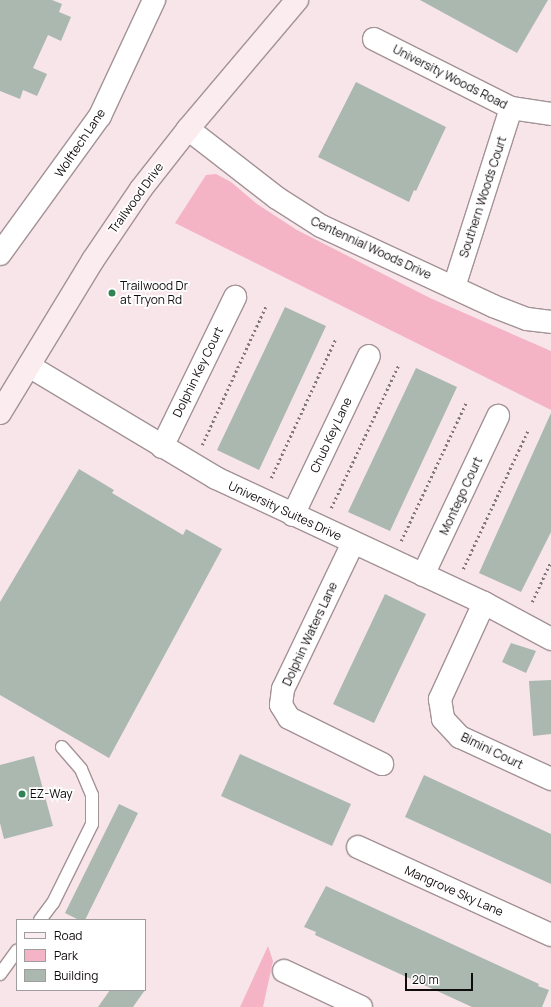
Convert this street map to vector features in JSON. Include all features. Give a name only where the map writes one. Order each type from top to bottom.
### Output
[{"type":"street","name":"Wolftech Lane","points":[[0,254],[100,116],[154,0]]},
{"type":"street","name":"Trailwood Drive","points":[[0,413],[113,229],[188,129],[297,0]]},
{"type":"street","name":"University Woods Road","points":[[374,38],[511,108],[551,114]]},
{"type":"street","name":"Southern Woods Court","points":[[454,287],[511,108]]},
{"type":"street","name":"Centennial Woods Drive","points":[[188,129],[277,198],[321,226],[527,319],[551,322]]},
{"type":"street","name":"Dolphin Key Court","points":[[162,447],[235,297]]},
{"type":"street","name":"Chub Key Lane","points":[[293,515],[369,356]]},
{"type":"street","name":"University Suites Drive","points":[[29,366],[216,478],[484,603],[551,639]]},
{"type":"street","name":"Montego Court","points":[[424,575],[498,416]]},
{"type":"street","name":"Dolphin Waters Lane","points":[[353,543],[283,689],[282,704],[289,718],[382,764]]},
{"type":"street","name":"Bimini Court","points":[[484,603],[440,699],[443,719],[460,737],[551,779]]},
{"type":"street","name":"Mangrove Sky Lane","points":[[358,847],[551,935]]},
{"type":"street","points":[[284,971],[361,1007]]},
{"type":"lane","points":[[41,919],[53,903],[92,824],[92,796],[81,769],[62,747]]},
{"type":"lane","points":[[0,974],[16,952]]},
{"type":"path","points":[[200,449],[266,306]]},
{"type":"path","points":[[270,481],[335,340]]},
{"type":"path","points":[[330,508],[398,366]]},
{"type":"path","points":[[401,541],[466,403]]},
{"type":"path","points":[[462,570],[528,430]]},
{"type":"path","points":[[532,602],[551,561]]},
{"type":"green space","points":[[216,174],[231,182],[257,204],[297,230],[430,298],[551,351],[551,410],[175,223],[206,175]]},
{"type":"green space","points":[[268,946],[273,961],[263,1007],[240,1007]]},
{"type":"building","points":[[0,0],[52,0],[62,4],[59,12],[71,17],[61,41],[48,35],[33,68],[47,74],[37,96],[23,90],[20,99],[0,91]]},
{"type":"building","points":[[420,0],[548,0],[517,53]]},
{"type":"building","points":[[356,82],[446,127],[416,191],[414,190],[409,202],[318,157]]},
{"type":"building","points":[[285,307],[326,326],[259,470],[217,450]]},
{"type":"building","points":[[416,368],[457,387],[390,531],[348,512]]},
{"type":"building","points":[[551,413],[551,532],[521,592],[479,573]]},
{"type":"building","points":[[79,469],[114,490],[112,493],[183,535],[186,529],[222,549],[109,758],[0,695],[0,602]]},
{"type":"building","points":[[385,594],[426,614],[374,723],[333,704]]},
{"type":"building","points":[[511,643],[536,651],[526,673],[502,662]]},
{"type":"building","points":[[551,680],[551,734],[533,736],[529,681]]},
{"type":"building","points":[[240,754],[351,804],[332,846],[221,796]]},
{"type":"building","name":"EZ-Way","points":[[34,756],[53,826],[4,839],[0,823],[0,765]]},
{"type":"building","points":[[424,775],[551,834],[551,884],[405,817]]},
{"type":"building","points":[[119,804],[138,813],[85,919],[77,919],[65,913]]},
{"type":"building","points":[[326,886],[539,984],[538,986],[549,990],[542,1007],[472,1007],[315,935],[316,932],[304,927]]},
{"type":"building","points":[[109,991],[144,991],[133,1007],[98,1007]]},
{"type":"place","name":"Trailwood Dr at Tryon Rd","points":[[112,293]]},
{"type":"place","name":"EZ-Way","points":[[22,794]]}]
